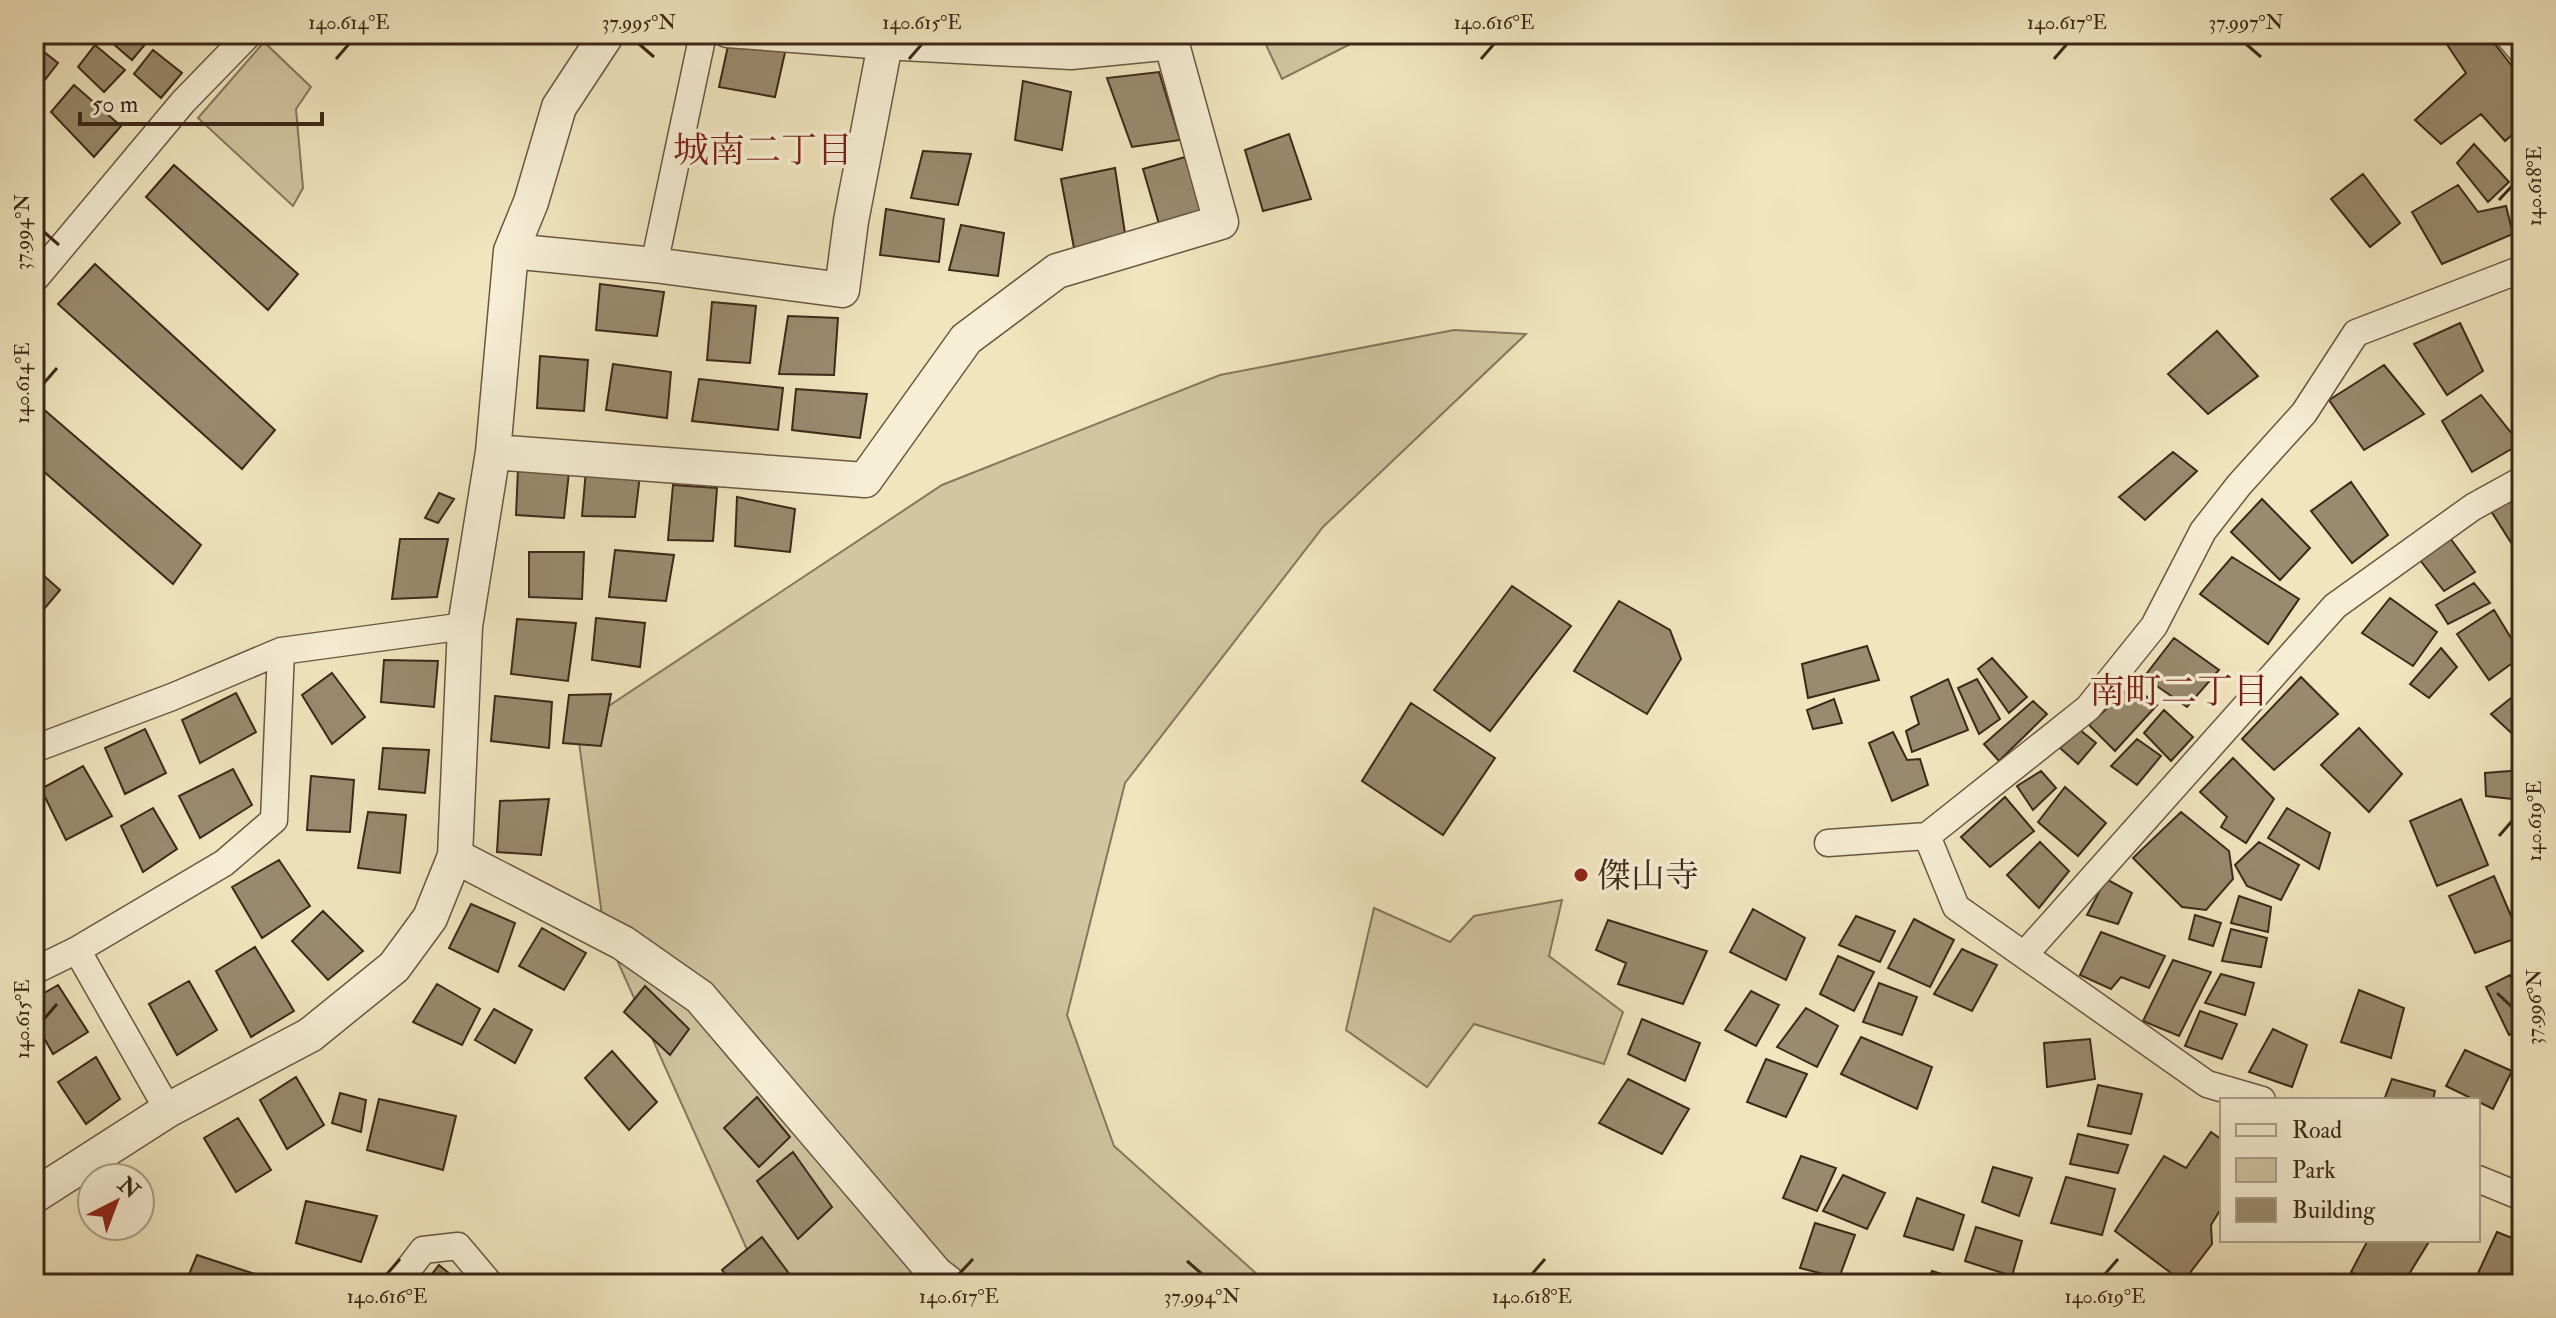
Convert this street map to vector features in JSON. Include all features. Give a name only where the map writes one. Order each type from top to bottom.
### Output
[{"type":"street","points":[[34,280],[183,102],[249,34]]},
{"type":"street","points":[[34,1196],[168,1110],[310,1035],[394,967],[430,918],[455,856],[465,626],[493,452],[511,251],[531,202],[559,107],[607,34]]},
{"type":"street","points":[[654,265],[703,34]]},
{"type":"street","points":[[493,452],[865,480],[966,339],[1057,271],[1221,222],[1171,40],[1071,56],[886,40],[727,34]]},
{"type":"street","points":[[2507,34],[2522,52]]},
{"type":"street","points":[[511,251],[654,265],[842,290],[851,221],[886,40]]},
{"type":"street","points":[[1828,843],[1927,836],[2088,708],[2154,626],[2203,531],[2239,485],[2304,413],[2356,333],[2522,269]]},
{"type":"street","points":[[2024,955],[2335,606],[2473,507],[2522,480]]},
{"type":"street","points":[[34,749],[172,697],[281,651],[465,626]]},
{"type":"street","points":[[34,971],[77,950],[224,863],[274,820],[281,651]]},
{"type":"street","points":[[1927,836],[1956,907],[2207,1084],[2255,1098]]},
{"type":"street","points":[[455,856],[623,943],[700,997],[927,1263],[949,1284]]},
{"type":"street","points":[[77,950],[168,1110]]},
{"type":"street","points":[[2480,1180],[2522,1197]]},
{"type":"street","points":[[397,1284],[423,1250],[458,1246],[490,1284]]},
{"type":"green space","points":[[1261,34],[1370,34],[1282,79]]},
{"type":"green space","points":[[264,42],[311,87],[296,109],[303,188],[293,206],[198,118]]},
{"type":"green space","points":[[1454,330],[1526,334],[1323,527],[1125,783],[1067,1015],[1114,1146],[1268,1284],[769,1284],[749,1254],[604,931],[577,727],[942,485],[1220,375]]},
{"type":"green space","points":[[1562,900],[1549,956],[1623,1012],[1604,1064],[1474,1024],[1427,1087],[1346,1030],[1374,908],[1450,942],[1474,916]]},
{"type":"building","points":[[2440,34],[2487,34],[2522,79],[2522,126],[2505,141],[2481,114],[2441,144],[2415,120],[2466,73]]},
{"type":"building","points":[[104,36],[152,36],[132,60]]},
{"type":"building","points":[[34,44],[58,63],[34,94]]},
{"type":"building","points":[[95,45],[125,70],[104,92],[78,67]]},
{"type":"building","points":[[728,46],[786,48],[775,97],[719,87]]},
{"type":"building","points":[[153,50],[182,73],[161,98],[134,74]]},
{"type":"building","points":[[1159,72],[1180,140],[1132,147],[1107,78]]},
{"type":"building","points":[[1023,81],[1071,92],[1062,150],[1015,140]]},
{"type":"building","points":[[74,85],[121,126],[94,157],[51,112]]},
{"type":"building","points":[[1289,134],[1311,199],[1263,211],[1245,150]]},
{"type":"building","points":[[2474,144],[2509,182],[2488,202],[2457,163]]},
{"type":"building","points":[[923,151],[971,154],[958,205],[911,198]]},
{"type":"building","points":[[1185,157],[1203,215],[1161,231],[1143,169]]},
{"type":"building","points":[[174,165],[298,274],[268,310],[146,197]]},
{"type":"building","points":[[1115,168],[1126,240],[1074,248],[1061,179]]},
{"type":"building","points":[[2363,174],[2400,223],[2370,247],[2331,199]]},
{"type":"building","points":[[2458,185],[2478,212],[2506,206],[2513,234],[2442,264],[2412,212]]},
{"type":"building","points":[[886,209],[944,219],[939,262],[880,255]]},
{"type":"building","points":[[961,225],[1004,233],[998,276],[949,270]]},
{"type":"building","points":[[95,264],[275,430],[242,469],[58,304]]},
{"type":"building","points":[[600,284],[664,292],[657,336],[596,330]]},
{"type":"building","points":[[712,302],[756,306],[750,363],[707,360]]},
{"type":"building","points":[[788,316],[838,318],[834,375],[779,374]]},
{"type":"building","points":[[2460,323],[2483,371],[2447,395],[2414,344]]},
{"type":"building","points":[[2217,331],[2258,376],[2208,414],[2168,374]]},
{"type":"building","points":[[540,356],[588,360],[584,411],[537,408]]},
{"type":"building","points":[[613,364],[671,372],[667,418],[606,410]]},
{"type":"building","points":[[2384,365],[2424,414],[2364,450],[2329,400]]},
{"type":"building","points":[[699,379],[783,388],[778,430],[692,421]]},
{"type":"building","points":[[796,389],[867,394],[860,438],[792,430]]},
{"type":"building","points":[[2481,395],[2520,444],[2472,472],[2442,421]]},
{"type":"building","points":[[34,401],[201,545],[173,584],[34,463]]},
{"type":"building","points":[[2173,452],[2197,471],[2145,520],[2119,497]]},
{"type":"building","points":[[518,469],[569,472],[564,518],[516,515]]},
{"type":"building","points":[[586,470],[640,475],[635,517],[582,516]]},
{"type":"building","points":[[2351,482],[2388,535],[2352,563],[2311,511]]},
{"type":"building","points":[[673,485],[717,488],[713,541],[668,540]]},
{"type":"building","points":[[2522,492],[2522,560],[2491,511]]},
{"type":"building","points":[[439,493],[454,499],[438,523],[425,518]]},
{"type":"building","points":[[737,497],[795,509],[790,552],[735,546]]},
{"type":"building","points":[[2262,499],[2310,548],[2280,580],[2231,532]]},
{"type":"building","points":[[2450,538],[2475,572],[2444,591],[2420,560]]},
{"type":"building","points":[[400,539],[448,539],[437,597],[392,599]]},
{"type":"building","points":[[615,550],[674,555],[666,601],[609,597]]},
{"type":"building","points":[[529,552],[584,552],[582,599],[529,597]]},
{"type":"building","points":[[2232,557],[2299,599],[2268,644],[2200,594]]},
{"type":"building","points":[[34,567],[60,590],[34,621]]},
{"type":"building","points":[[2474,583],[2490,603],[2448,624],[2436,605]]},
{"type":"building","points":[[1512,586],[1571,626],[1490,731],[1434,690]]},
{"type":"building","points":[[2390,598],[2437,632],[2413,666],[2362,633]]},
{"type":"building","points":[[1619,601],[1670,630],[1681,659],[1647,714],[1574,671]]},
{"type":"building","points":[[2494,610],[2522,656],[2489,680],[2457,634]]},
{"type":"building","points":[[596,618],[645,623],[640,667],[592,660]]},
{"type":"building","points":[[517,619],[576,623],[568,681],[511,674]]},
{"type":"building","points":[[2174,638],[2219,670],[2187,707],[2144,677]]},
{"type":"building","points":[[1867,646],[1879,680],[1808,698],[1802,664]]},
{"type":"building","points":[[2441,648],[2457,667],[2429,698],[2410,684]]},
{"type":"building","points":[[1992,658],[2027,697],[2009,713],[1978,669]]},
{"type":"building","points":[[384,660],[438,661],[434,707],[381,702]]},
{"type":"building","points":[[332,673],[365,717],[332,744],[302,695]]},
{"type":"building","points":[[2301,677],[2338,714],[2274,770],[2242,739]]},
{"type":"building","points":[[1948,679],[1968,730],[1912,752],[1906,731],[1919,724],[1911,697]]},
{"type":"building","points":[[1977,679],[2000,719],[1979,734],[1958,688]]},
{"type":"building","points":[[2132,685],[2157,705],[2115,751],[2089,725]]},
{"type":"building","points":[[2522,691],[2522,743],[2491,714]]},
{"type":"building","points":[[236,693],[256,732],[200,763],[182,720]]},
{"type":"building","points":[[611,694],[601,746],[563,743],[569,695]]},
{"type":"building","points":[[495,696],[552,702],[549,748],[491,741]]},
{"type":"building","points":[[1834,699],[1842,723],[1813,729],[1807,710]]},
{"type":"building","points":[[2033,701],[2047,714],[1999,761],[1984,744]]},
{"type":"building","points":[[1411,703],[1495,758],[1443,835],[1362,781]]},
{"type":"building","points":[[2164,710],[2193,737],[2171,761],[2144,733]]},
{"type":"building","points":[[2359,728],[2402,774],[2369,812],[2321,765]]},
{"type":"building","points":[[145,729],[166,773],[125,794],[105,748]]},
{"type":"building","points":[[2080,730],[2096,743],[2078,764],[2060,748]]},
{"type":"building","points":[[1893,732],[1907,760],[1920,759],[1928,785],[1892,801],[1869,743]]},
{"type":"building","points":[[2137,739],[2161,756],[2137,785],[2111,766]]},
{"type":"building","points":[[383,748],[429,750],[425,793],[379,789]]},
{"type":"building","points":[[2233,758],[2274,799],[2246,843],[2221,827],[2227,817],[2200,792]]},
{"type":"building","points":[[83,766],[112,816],[66,840],[41,789]]},
{"type":"building","points":[[233,769],[252,805],[200,838],[179,796]]},
{"type":"building","points":[[2522,770],[2522,835],[2512,799],[2486,796],[2485,773]]},
{"type":"building","points":[[2041,771],[2056,788],[2033,810],[2017,786]]},
{"type":"building","points":[[311,776],[354,780],[350,832],[307,830]]},
{"type":"building","points":[[2065,787],[2106,823],[2078,856],[2038,822]]},
{"type":"building","points":[[2005,797],[2034,831],[1990,867],[1961,837]]},
{"type":"building","points":[[549,799],[541,855],[497,852],[500,801]]},
{"type":"building","points":[[2461,799],[2488,865],[2437,886],[2410,821]]},
{"type":"building","points":[[153,808],[177,849],[143,872],[121,826]]},
{"type":"building","points":[[2287,808],[2330,833],[2319,869],[2268,838]]},
{"type":"building","points":[[368,812],[406,815],[400,873],[358,868]]},
{"type":"building","points":[[2181,812],[2229,851],[2233,879],[2206,910],[2182,907],[2133,858]]},
{"type":"building","points":[[2040,842],[2069,871],[2039,908],[2007,875]]},
{"type":"building","points":[[2259,842],[2299,865],[2281,900],[2247,886],[2235,865]]},
{"type":"building","points":[[279,860],[310,906],[262,938],[232,887]]},
{"type":"building","points":[[2494,876],[2520,937],[2475,953],[2449,896]]},
{"type":"building","points":[[2106,879],[2132,893],[2118,924],[2087,915]]},
{"type":"building","points":[[2239,896],[2271,907],[2268,932],[2231,923]]},
{"type":"building","points":[[471,904],[515,923],[498,972],[449,948]]},
{"type":"building","points":[[1753,909],[1805,938],[1786,980],[1730,952]]},
{"type":"building","points":[[323,911],[363,951],[328,980],[292,941]]},
{"type":"building","points":[[2195,915],[2221,923],[2213,946],[2189,939]]},
{"type":"building","points":[[1856,916],[1895,931],[1880,962],[1839,945]]},
{"type":"building","points":[[1914,919],[1954,940],[1930,987],[1888,968]]},
{"type":"building","points":[[1608,920],[1707,951],[1683,1004],[1618,984],[1626,963],[1596,950]]},
{"type":"building","points":[[542,928],[586,953],[564,990],[519,966]]},
{"type":"building","points":[[2231,929],[2267,938],[2261,967],[2222,961]]},
{"type":"building","points":[[2101,932],[2165,956],[2149,988],[2121,977],[2111,989],[2080,975]]},
{"type":"building","points":[[255,947],[294,1011],[251,1037],[216,971]]},
{"type":"building","points":[[1962,949],[1997,965],[1972,1011],[1934,994]]},
{"type":"building","points":[[1838,956],[1874,972],[1854,1011],[1820,994]]},
{"type":"building","points":[[2173,960],[2211,972],[2179,1036],[2143,1021]]},
{"type":"building","points":[[2221,974],[2254,983],[2245,1015],[2205,1003]]},
{"type":"building","points":[[2510,975],[2522,1001],[2522,1029],[2509,1035],[2486,987]]},
{"type":"building","points":[[189,981],[217,1030],[177,1055],[149,1004]]},
{"type":"building","points":[[1879,983],[1917,997],[1902,1035],[1863,1022]]},
{"type":"building","points":[[437,984],[480,1009],[462,1045],[413,1022]]},
{"type":"building","points":[[58,985],[88,1032],[53,1054],[34,1020],[34,999]]},
{"type":"building","points":[[645,986],[689,1029],[670,1055],[624,1012]]},
{"type":"building","points":[[2359,990],[2404,1008],[2391,1058],[2341,1042]]},
{"type":"building","points":[[1751,991],[1779,1005],[1756,1046],[1725,1030]]},
{"type":"building","points":[[1806,1008],[1838,1026],[1817,1067],[1777,1047]]},
{"type":"building","points":[[494,1009],[532,1030],[515,1063],[475,1040]]},
{"type":"building","points":[[2200,1011],[2237,1024],[2222,1059],[2185,1046]]},
{"type":"building","points":[[1642,1019],[1700,1043],[1685,1081],[1628,1054]]},
{"type":"building","points":[[2273,1029],[2307,1045],[2292,1087],[2249,1072]]},
{"type":"building","points":[[1861,1037],[1932,1067],[1917,1109],[1841,1074]]},
{"type":"building","points":[[2090,1039],[2095,1079],[2047,1087],[2044,1043]]},
{"type":"building","points":[[2465,1050],[2512,1071],[2493,1109],[2480,1103],[2480,1098],[2471,1098],[2446,1086]]},
{"type":"building","points":[[612,1051],[657,1102],[629,1130],[585,1078]]},
{"type":"building","points":[[96,1057],[120,1099],[86,1124],[58,1082]]},
{"type":"building","points":[[1766,1059],[1807,1074],[1786,1117],[1747,1102]]},
{"type":"building","points":[[296,1077],[324,1125],[287,1149],[260,1100]]},
{"type":"building","points":[[1628,1079],[1689,1109],[1662,1154],[1599,1123]]},
{"type":"building","points":[[2392,1079],[2435,1091],[2433,1098],[2385,1098]]},
{"type":"building","points":[[2098,1085],[2142,1094],[2131,1134],[2088,1126]]},
{"type":"building","points":[[340,1093],[366,1100],[361,1132],[332,1123]]},
{"type":"building","points":[[757,1097],[790,1137],[759,1167],[724,1128]]},
{"type":"building","points":[[379,1099],[456,1116],[443,1170],[367,1150]]},
{"type":"building","points":[[238,1118],[271,1170],[236,1192],[204,1138]]},
{"type":"building","points":[[2211,1132],[2220,1139],[2220,1210],[2211,1225],[2212,1244],[2183,1282],[2115,1231],[2164,1156],[2186,1168]]},
{"type":"building","points":[[2078,1134],[2128,1145],[2118,1173],[2070,1164]]},
{"type":"building","points":[[793,1152],[832,1207],[798,1239],[757,1181]]},
{"type":"building","points":[[1801,1156],[1836,1168],[1817,1211],[1783,1198]]},
{"type":"building","points":[[1993,1167],[2032,1178],[2019,1216],[1982,1202]]},
{"type":"building","points":[[1843,1175],[1885,1193],[1867,1229],[1823,1211]]},
{"type":"building","points":[[2066,1177],[2115,1189],[2102,1235],[2051,1223]]},
{"type":"building","points":[[1917,1198],[1964,1215],[1953,1250],[1904,1236]]},
{"type":"building","points":[[306,1201],[377,1216],[361,1262],[296,1243]]},
{"type":"building","points":[[1815,1223],[1855,1235],[1839,1278],[1800,1268]]},
{"type":"building","points":[[1976,1227],[2022,1241],[2012,1276],[1965,1261]]},
{"type":"building","points":[[2497,1232],[2522,1242],[2522,1284],[2473,1284]]},
{"type":"building","points":[[762,1237],[790,1275],[782,1284],[733,1284],[722,1270]]},
{"type":"building","points":[[2367,1242],[2429,1242],[2403,1284],[2374,1284],[2351,1272]]},
{"type":"building","points":[[197,1255],[261,1276],[257,1284],[185,1284]]},
{"type":"building","points":[[439,1265],[462,1284],[424,1284]]},
{"type":"building","points":[[1932,1271],[1970,1283],[1925,1284]]},
{"type":"place","name":"傑山寺","points":[[1581,875]]},
{"type":"district","name":"城南二丁目","points":[[763,149]]},
{"type":"district","name":"南町二丁目","points":[[2179,690]]}]
